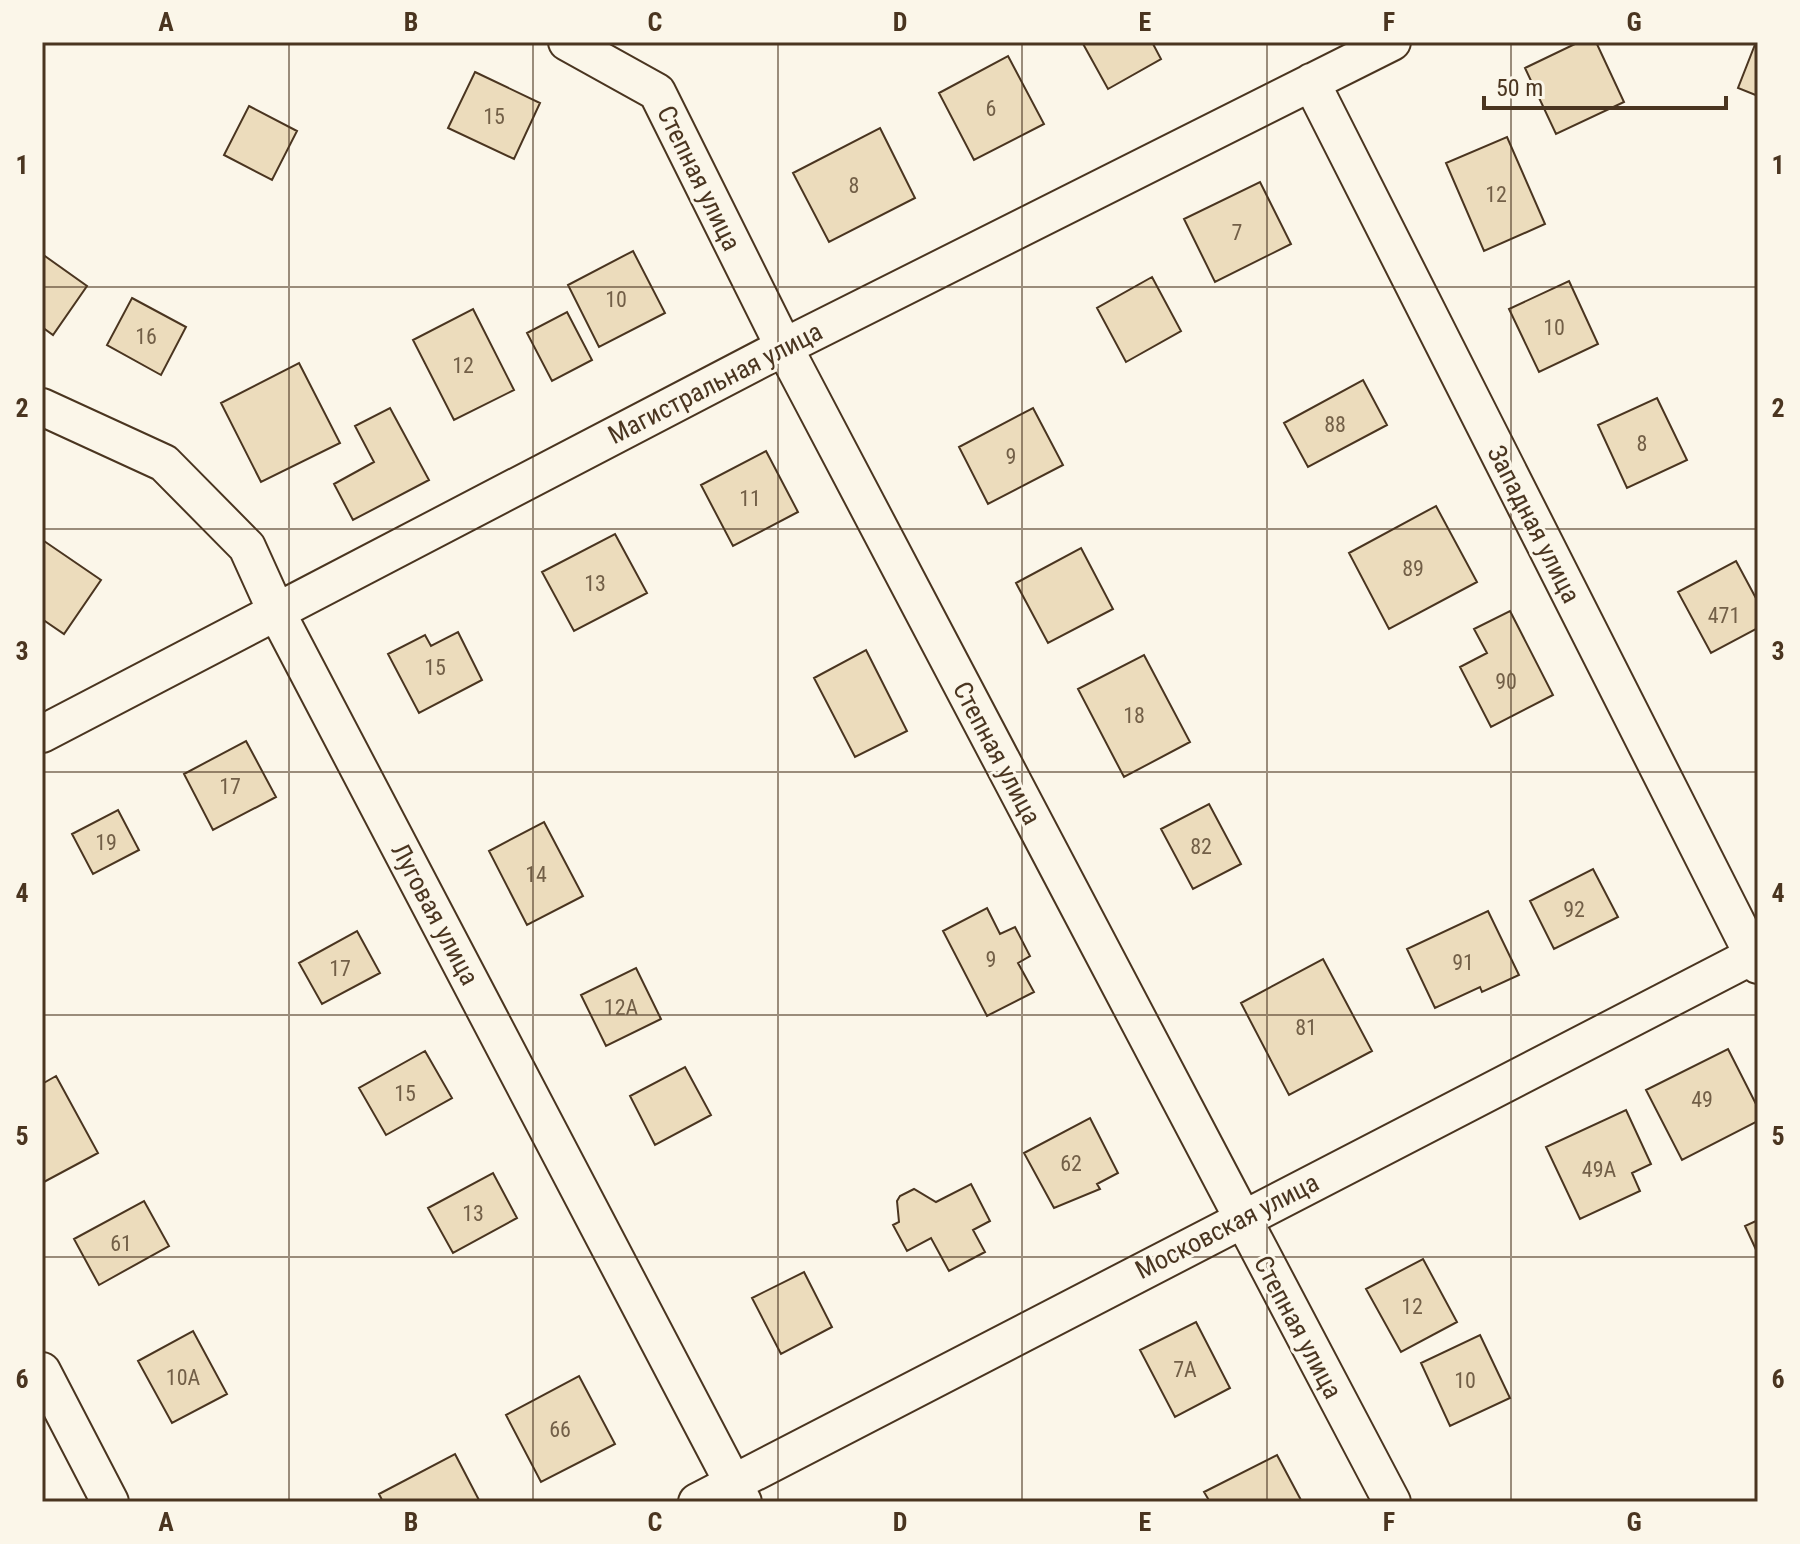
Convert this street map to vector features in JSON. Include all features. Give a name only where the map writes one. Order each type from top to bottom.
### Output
[{"type":"street","name":"Степная улица","points":[[567,42],[657,92],[784,347],[1240,1219],[1392,1502]]},
{"type":"street","name":"Магистральная улица","points":[[42,734],[784,347],[1392,42]]},
{"type":"street","name":"Западная улица","points":[[1311,82],[1756,958]]},
{"type":"street","name":"Луговая улица","points":[[42,407],[164,463],[247,547],[276,611],[738,1492]]},
{"type":"street","name":"Московская улица","points":[[697,1502],[738,1492],[1240,1219],[1756,958]]},
{"type":"street","points":[[42,1371],[110,1502]]},
{"type":"building","points":[[1082,42],[1152,42],[1161,59],[1108,89]]},
{"type":"building","points":[[1579,42],[1596,42],[1624,102],[1556,134],[1525,68]]},
{"type":"building","points":[[1758,42],[1758,96],[1738,88]]},
{"type":"building","points":[[1008,56],[1044,124],[974,160],[939,93]]},
{"type":"building","points":[[475,72],[540,103],[514,159],[448,128]]},
{"type":"building","points":[[249,106],[297,131],[272,180],[224,155]]},
{"type":"building","points":[[880,128],[915,198],[829,242],[793,173]]},
{"type":"building","points":[[1507,137],[1545,224],[1484,251],[1446,163]]},
{"type":"building","points":[[1260,182],[1291,244],[1215,282],[1184,219]]},
{"type":"building","points":[[633,251],[665,313],[599,347],[568,285]]},
{"type":"building","points":[[42,254],[87,286],[53,335],[42,327]]},
{"type":"building","points":[[1152,277],[1181,331],[1126,362],[1097,308]]},
{"type":"building","points":[[1569,281],[1598,344],[1539,372],[1509,309]]},
{"type":"building","points":[[132,298],[186,327],[161,375],[107,345]]},
{"type":"building","points":[[473,309],[514,390],[454,420],[413,340]]},
{"type":"building","points":[[567,312],[592,360],[552,381],[527,333]]},
{"type":"building","points":[[299,363],[340,443],[261,482],[221,403]]},
{"type":"building","points":[[1363,380],[1387,425],[1308,467],[1284,423]]},
{"type":"building","points":[[1657,398],[1687,460],[1627,488],[1598,425]]},
{"type":"building","points":[[390,408],[429,480],[353,520],[334,484],[374,462],[355,426]]},
{"type":"building","points":[[1033,408],[1063,465],[988,504],[959,447]]},
{"type":"building","points":[[766,451],[798,512],[733,546],[701,485]]},
{"type":"building","points":[[1436,506],[1477,582],[1389,629],[1349,553]]},
{"type":"building","points":[[615,534],[647,593],[574,631],[542,572]]},
{"type":"building","points":[[44,541],[101,580],[64,634],[42,619]]},
{"type":"building","points":[[1081,548],[1113,609],[1048,643],[1016,583]]},
{"type":"building","points":[[1736,561],[1758,602],[1758,628],[1711,653],[1678,592]]},
{"type":"building","points":[[1510,611],[1553,695],[1491,727],[1460,667],[1487,653],[1474,629]]},
{"type":"building","points":[[458,632],[482,680],[419,713],[388,654],[425,635],[431,646]]},
{"type":"building","points":[[866,650],[907,731],[855,757],[814,678]]},
{"type":"building","points":[[1144,655],[1190,742],[1124,777],[1078,689]]},
{"type":"building","points":[[246,741],[276,797],[213,830],[184,774]]},
{"type":"building","points":[[1209,804],[1241,864],[1193,889],[1161,829]]},
{"type":"building","points":[[118,810],[139,850],[93,874],[72,834]]},
{"type":"building","points":[[544,822],[583,896],[527,925],[489,851]]},
{"type":"building","points":[[1593,869],[1618,917],[1554,949],[1530,901]]},
{"type":"building","points":[[987,908],[1000,934],[1015,927],[1030,956],[1018,963],[1034,992],[987,1016],[943,931]]},
{"type":"building","points":[[1488,911],[1519,975],[1482,992],[1480,987],[1435,1008],[1407,949]]},
{"type":"building","points":[[357,931],[380,973],[322,1004],[299,963]]},
{"type":"building","points":[[1323,959],[1372,1051],[1289,1095],[1241,1003]]},
{"type":"building","points":[[636,968],[661,1019],[606,1046],[581,995]]},
{"type":"building","points":[[1728,1049],[1758,1108],[1758,1121],[1682,1160],[1646,1090]]},
{"type":"building","points":[[425,1051],[452,1098],[386,1135],[359,1088]]},
{"type":"building","points":[[685,1067],[711,1115],[655,1145],[630,1096]]},
{"type":"building","points":[[56,1076],[98,1153],[42,1183],[42,1084]]},
{"type":"building","points":[[1626,1110],[1651,1164],[1632,1173],[1640,1191],[1580,1219],[1546,1147]]},
{"type":"building","points":[[1090,1118],[1118,1173],[1097,1184],[1100,1189],[1054,1208],[1024,1153]]},
{"type":"building","points":[[493,1173],[517,1218],[453,1253],[428,1208]]},
{"type":"building","points":[[971,1184],[990,1221],[973,1230],[985,1252],[949,1271],[931,1238],[907,1251],[893,1225],[899,1222],[897,1201],[900,1196],[914,1189],[936,1202]]},
{"type":"building","points":[[144,1201],[169,1246],[99,1285],[74,1239]]},
{"type":"building","points":[[1758,1220],[1758,1254],[1745,1226]]},
{"type":"building","points":[[1423,1259],[1457,1322],[1401,1352],[1366,1289]]},
{"type":"building","points":[[804,1272],[832,1327],[781,1354],[752,1298]]},
{"type":"building","points":[[1196,1322],[1230,1388],[1175,1417],[1140,1350]]},
{"type":"building","points":[[193,1331],[227,1394],[172,1423],[138,1361]]},
{"type":"building","points":[[1480,1335],[1510,1398],[1450,1426],[1421,1363]]},
{"type":"building","points":[[579,1376],[615,1444],[541,1482],[506,1415]]},
{"type":"building","points":[[455,1454],[480,1502],[383,1502],[379,1494]]},
{"type":"building","points":[[1277,1455],[1302,1502],[1210,1502],[1204,1492]]}]
